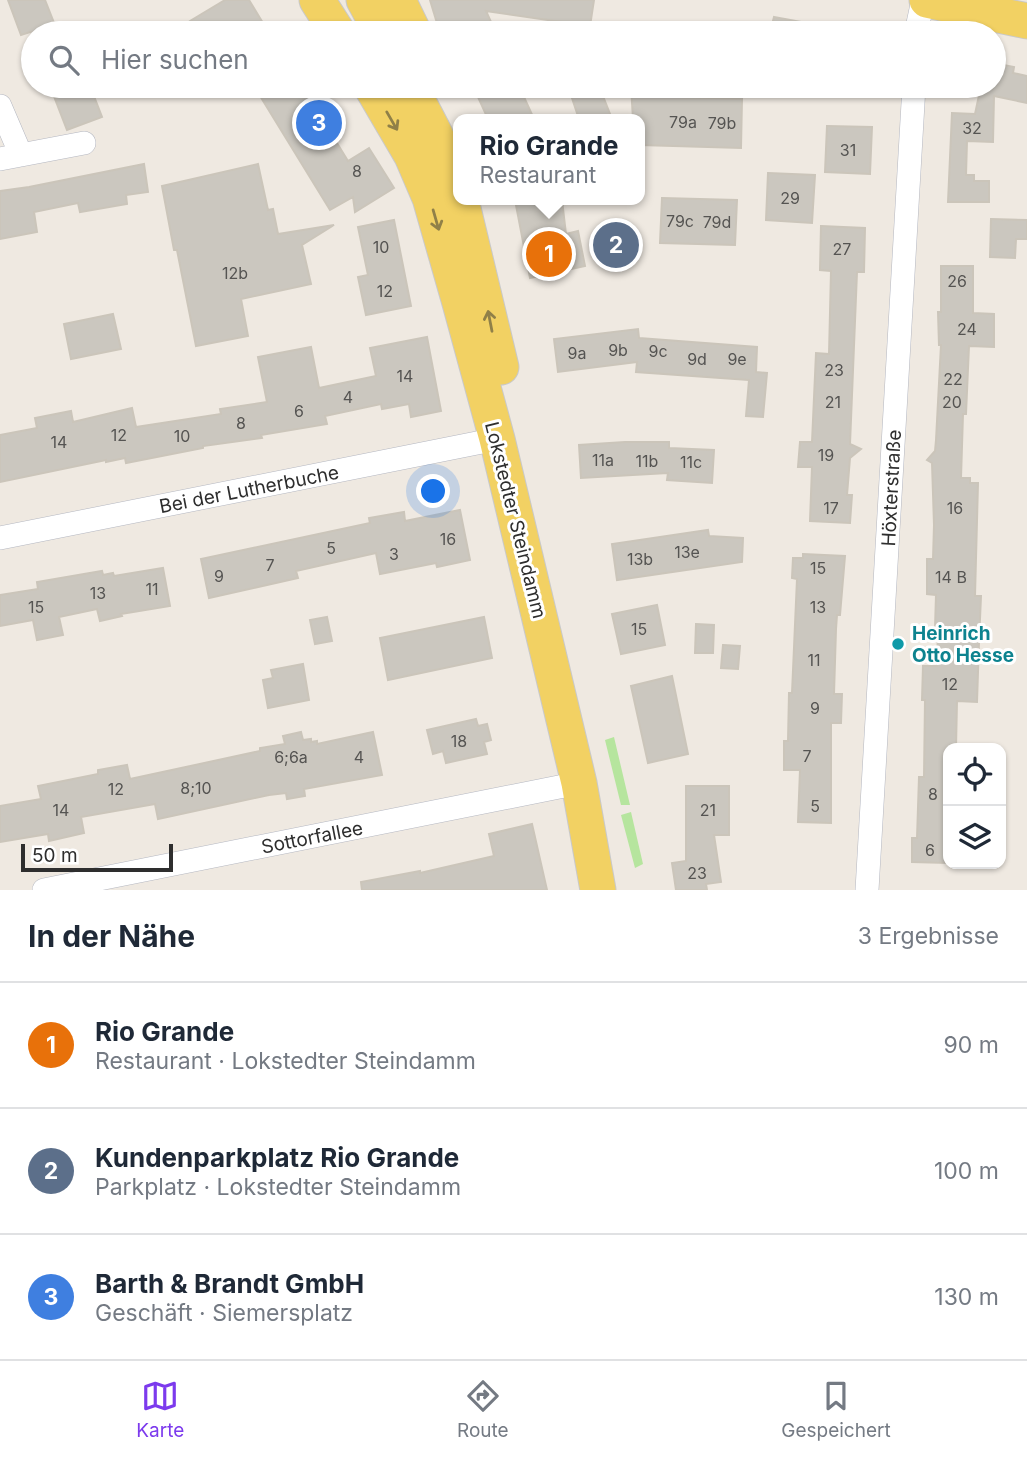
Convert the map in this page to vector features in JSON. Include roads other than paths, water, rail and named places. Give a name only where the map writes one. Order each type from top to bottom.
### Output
[{"type":"main road","points":[[317,0],[330,21]]},
{"type":"main road","points":[[364,0],[375,21]]},
{"type":"main road","points":[[398,0],[408,21]]},
{"type":"main road","points":[[925,0],[978,5],[1027,21]]},
{"type":"main road","name":"Lokstedter Steindamm","points":[[378,98],[412,156],[430,198],[497,439],[579,783],[597,890]]},
{"type":"main road","points":[[417,98],[453,177]]},
{"type":"main road","points":[[442,98],[453,158]]},
{"type":"main road","name":"Lokstedter Steindamm","points":[[461,205],[586,736],[617,890]]},
{"type":"street","points":[[919,21],[925,0]]},
{"type":"street","name":"Höxterstraße","points":[[867,890],[913,98]]},
{"type":"street","points":[[0,106],[10,157],[84,143]]},
{"type":"street","name":"Bei der Lutherbuche","points":[[0,538],[497,439]]},
{"type":"street","name":"Sottorfallee","points":[[44,890],[579,783]]},
{"type":"place","name":"Barth & Brandt GmbH","points":[[319,123]]},
{"type":"place","name":"Kundenparkplatz Rio Grande","points":[[616,245]]},
{"type":"place","name":"Rio Grande","points":[[549,254]]},
{"type":"place","name":"Heinrich Otto Hesse","points":[[898,644]]}]
